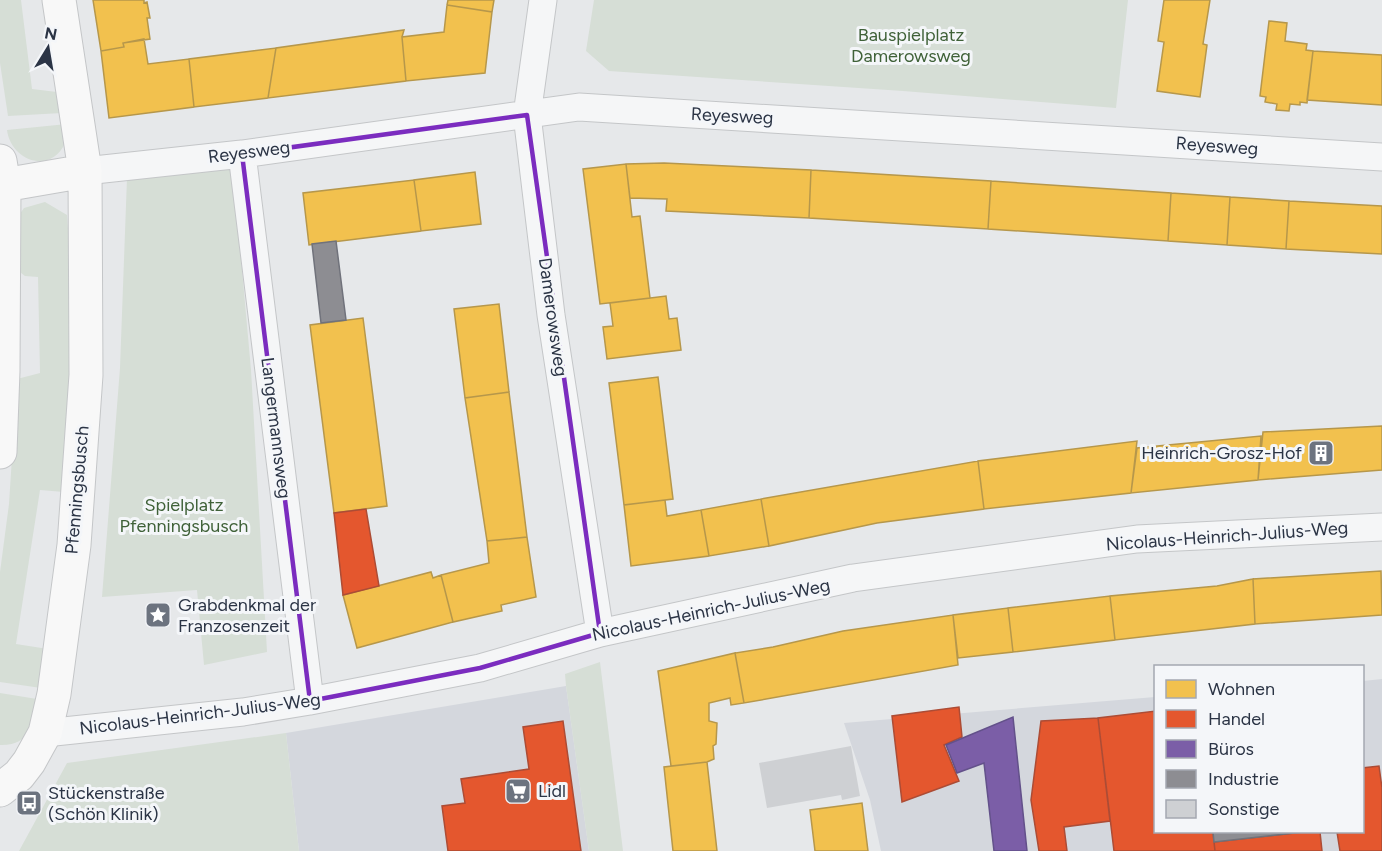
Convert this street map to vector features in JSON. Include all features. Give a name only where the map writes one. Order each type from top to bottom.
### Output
[{"type":"street","name":"Pfenningsbusch","points":[[0,790],[19,775],[45,733],[54,694],[76,522],[86,375],[85,171],[59,0]]},
{"type":"street","name":"Damerowsweg","points":[[543,0],[527,115],[551,315],[600,633]]},
{"type":"street","name":"Reyesweg","points":[[85,171],[242,154],[579,107],[1382,157]]},
{"type":"street","name":"Langermannsweg","points":[[242,154],[310,701]]},
{"type":"street","points":[[0,452],[3,371],[1,177],[85,171]]},
{"type":"street","name":"Nicolaus-Heinrich-Julius-Weg","points":[[45,733],[243,712],[310,701],[480,668],[600,633],[853,578],[1137,539],[1382,527]]},
{"type":"highlighted area","points":[[527,115],[600,633],[480,668],[310,701],[242,154]]},
{"type":"shaded area","points":[[1382,679],[1382,851],[881,851],[870,800],[844,723],[1154,697],[1154,833],[1364,833],[1364,681]]},
{"type":"shaded area","points":[[566,686],[589,851],[299,851],[286,733]]},
{"type":"green space","points":[[0,0],[21,0],[32,89],[57,92],[62,113],[8,116],[0,63]]},
{"type":"green space","name":"Bauspielplatz Damerowsweg","points":[[594,0],[1128,0],[1116,108],[609,71],[586,51]]},
{"type":"green space","points":[[67,124],[66,141],[59,153],[51,159],[42,161],[32,160],[16,150],[7,130]]},
{"type":"green space","name":"Spielplatz Pfenningsbusch","points":[[233,169],[251,370],[267,652],[204,665],[197,590],[102,597],[120,368],[127,178]]},
{"type":"green space","points":[[45,202],[67,215],[71,319],[64,492],[40,490],[16,644],[48,649],[41,688],[0,682],[0,572],[9,504],[17,379],[40,373],[38,277],[25,276],[16,269],[14,222],[24,208]]},
{"type":"green space","points":[[600,662],[623,851],[589,851],[566,686],[565,674]]},
{"type":"green space","points":[[0,693],[37,699],[28,731],[18,742],[0,745]]},
{"type":"green space","points":[[286,733],[299,851],[19,851],[67,763]]},
{"type":"building: Wohnen","points":[[93,0],[144,0],[144,3],[147,2],[150,39],[123,43],[124,47],[101,51]]},
{"type":"building: Wohnen","points":[[448,0],[494,0],[492,12],[447,5]]},
{"type":"building: Wohnen","points":[[1164,0],[1210,0],[1203,44],[1207,45],[1200,97],[1157,91],[1164,42],[1158,41]]},
{"type":"building: Wohnen","points":[[447,5],[492,12],[485,73],[406,81],[402,37],[444,32]]},
{"type":"building: Wohnen","points":[[1269,21],[1287,23],[1285,41],[1307,44],[1306,50],[1313,51],[1307,103],[1290,104],[1289,111],[1276,110],[1277,104],[1265,102],[1266,97],[1260,96]]},
{"type":"building: Wohnen","points":[[404,30],[402,37],[406,81],[268,98],[276,48]]},
{"type":"building: Wohnen","points":[[144,39],[148,64],[189,59],[194,107],[109,118],[101,51],[124,47],[123,43]]},
{"type":"building: Wohnen","points":[[276,48],[268,98],[194,107],[189,59]]},
{"type":"building: Wohnen","points":[[1313,51],[1382,55],[1382,105],[1307,100]]},
{"type":"building: Wohnen","points":[[664,163],[811,170],[809,218],[666,211],[667,199],[630,198],[626,164]]},
{"type":"building: Wohnen","points":[[626,164],[632,217],[640,216],[650,298],[600,304],[583,169]]},
{"type":"building: Wohnen","points":[[811,170],[991,181],[988,229],[809,218]]},
{"type":"building: Wohnen","points":[[475,172],[481,224],[421,231],[414,180]]},
{"type":"building: Wohnen","points":[[414,180],[421,231],[309,245],[303,193]]},
{"type":"building: Wohnen","points":[[991,181],[1171,193],[1168,241],[988,229]]},
{"type":"building: Wohnen","points":[[1171,193],[1230,197],[1227,245],[1168,241]]},
{"type":"building: Wohnen","points":[[1230,197],[1289,201],[1286,249],[1227,245]]},
{"type":"building: Wohnen","points":[[1289,201],[1382,206],[1382,254],[1286,249]]},
{"type":"building: Wohnen","points":[[666,296],[669,319],[677,318],[681,350],[607,359],[603,327],[613,326],[610,303]]},
{"type":"building: Wohnen","points":[[499,304],[509,392],[465,398],[454,309]]},
{"type":"building: Wohnen","points":[[363,318],[387,506],[334,513],[310,325]]},
{"type":"building: Wohnen","points":[[658,377],[673,499],[624,505],[609,383]]},
{"type":"building: Wohnen","points":[[509,392],[527,537],[487,541],[465,398]]},
{"type":"building: Wohnen","name":"Heinrich-Grosz-Hof","points":[[1382,426],[1382,470],[1258,480],[1263,432]]},
{"type":"building: Wohnen","points":[[1261,436],[1258,480],[1131,493],[1137,448]]},
{"type":"building: Wohnen","points":[[1137,441],[1131,493],[984,509],[978,461]]},
{"type":"building: Wohnen","points":[[978,461],[984,509],[877,523],[769,546],[761,499]]},
{"type":"building: Wohnen","points":[[761,499],[769,546],[709,556],[701,510]]},
{"type":"building: Wohnen","points":[[665,500],[667,516],[701,510],[709,556],[631,566],[624,505]]},
{"type":"building: Wohnen","points":[[527,537],[536,597],[501,605],[502,611],[453,622],[441,575],[489,563],[487,541]]},
{"type":"building: Wohnen","points":[[1381,571],[1382,615],[1255,624],[1253,579]]},
{"type":"building: Wohnen","points":[[431,572],[433,578],[441,575],[453,622],[357,648],[343,595]]},
{"type":"building: Wohnen","points":[[1253,579],[1255,624],[1115,640],[1110,596],[1217,586]]},
{"type":"building: Wohnen","points":[[1110,596],[1115,640],[1013,652],[1008,608]]},
{"type":"building: Wohnen","points":[[1008,608],[1013,652],[958,658],[953,615]]},
{"type":"building: Wohnen","points":[[953,615],[958,665],[744,703],[735,653],[843,631]]},
{"type":"building: Wohnen","points":[[735,653],[744,703],[731,705],[730,698],[709,703],[709,721],[717,723],[716,744],[713,746],[714,759],[707,762],[671,766],[658,671]]},
{"type":"building: Wohnen","points":[[707,762],[717,851],[673,851],[664,767]]},
{"type":"building: Wohnen","points":[[862,803],[868,851],[815,851],[810,810]]},
{"type":"building: Handel","points":[[366,509],[379,586],[343,595],[334,513]]},
{"type":"building: Handel","points":[[959,707],[962,737],[944,745],[959,781],[902,802],[892,716]]},
{"type":"building: Handel","points":[[1154,711],[1154,833],[1213,833],[1215,851],[1114,851],[1098,718]]},
{"type":"building: Handel","points":[[1098,718],[1110,821],[1064,827],[1067,851],[1039,851],[1031,800],[1041,721]]},
{"type":"building: Handel","name":"Lidl","points":[[563,721],[581,851],[448,851],[442,806],[465,803],[461,779],[529,769],[523,727]]},
{"type":"building: Handel","points":[[1379,766],[1382,788],[1382,851],[1340,851],[1337,833],[1364,833],[1364,768]]},
{"type":"building: Handel","points":[[1294,833],[1320,833],[1322,851],[1215,851],[1214,842]]},
{"type":"building: Büros","points":[[1013,717],[1027,851],[994,851],[984,763],[957,773],[946,745]]},
{"type":"building: Industrie","points":[[336,241],[346,320],[321,323],[312,244]]},
{"type":"building: Industrie","points":[[1213,833],[1294,833],[1214,842]]},
{"type":"building: Sonstige","points":[[851,746],[860,796],[842,800],[841,795],[767,808],[759,763]]},
{"type":"place","name":"Heinrich-Grosz-Hof","points":[[1321,453]]},
{"type":"place","name":"Grabdenkmal der Franzosenzeit","points":[[158,615]]},
{"type":"place","name":"Lidl","points":[[518,791]]},
{"type":"place","name":"Stückenstraße (Schön Klinik)","points":[[29,803]]}]
